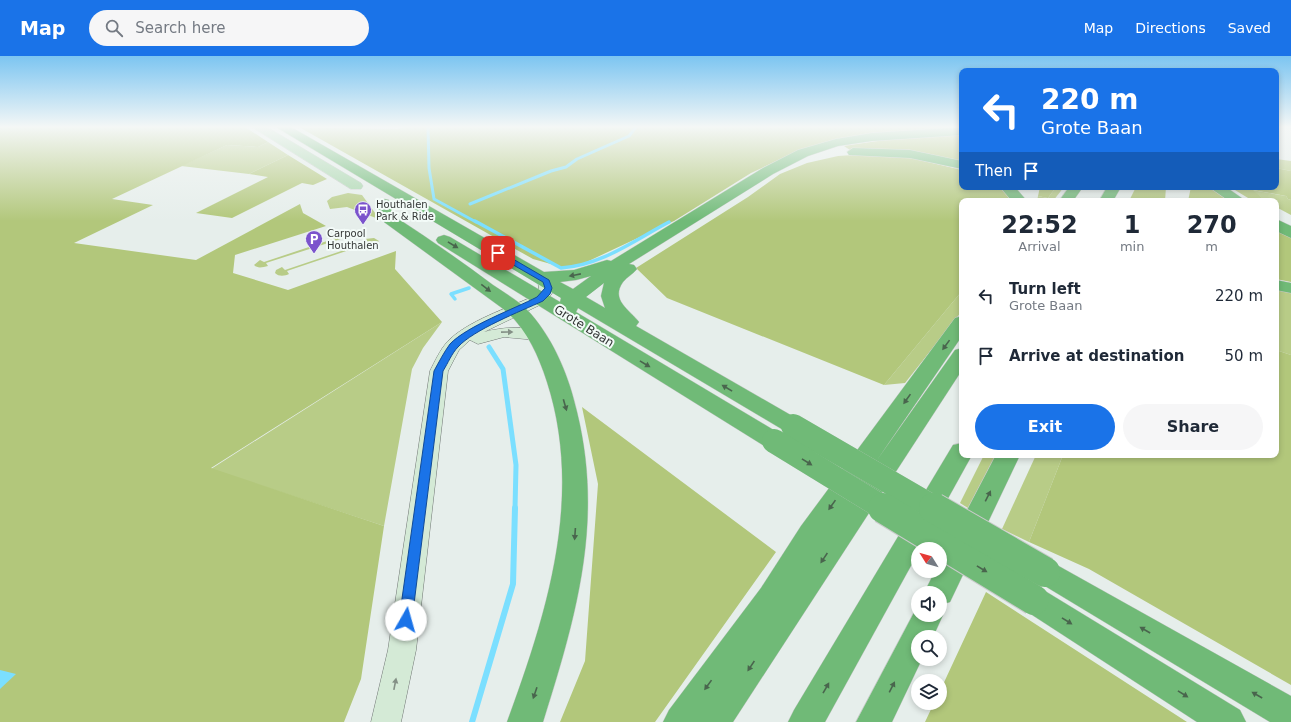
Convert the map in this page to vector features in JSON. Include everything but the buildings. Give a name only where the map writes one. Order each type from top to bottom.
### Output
[{"type":"highway","name":"Grote Baan","points":[[335,158],[544,280],[573,308],[774,441],[896,501]]},
{"type":"highway","points":[[573,308],[625,259],[768,171],[793,158]]},
{"type":"highway","points":[[632,331],[630,323],[617,312],[610,303],[610,287],[616,278],[778,173],[813,158]]},
{"type":"highway","points":[[930,158],[959,164]]},
{"type":"highway","points":[[1012,190],[1025,198]]},
{"type":"highway","points":[[1221,190],[1233,198]]},
{"type":"highway","name":"Grote Baan","points":[[369,194],[540,299],[573,308],[632,331],[793,426],[896,501]]},
{"type":"highway","points":[[369,194],[389,219],[455,264],[526,323],[553,368],[569,418],[574,459],[577,506],[574,542],[566,587],[546,664],[525,722]]},
{"type":"highway","points":[[1279,226],[1291,233]]},
{"type":"highway","points":[[544,280],[576,275],[625,259]]},
{"type":"highway","points":[[1279,286],[1291,288]]},
{"type":"highway","points":[[681,722],[772,596],[811,534],[959,326]]},
{"type":"highway","points":[[713,722],[959,358]]},
{"type":"highway","points":[[806,722],[959,456]]},
{"type":"highway","points":[[942,586],[1006,458]]},
{"type":"highway","points":[[896,501],[1045,572],[1291,714]]},
{"type":"highway","points":[[896,501],[1034,600],[1228,722]]},
{"type":"highway","points":[[874,722],[924,622]]},
{"type":"main road","name":"Grote Baan","points":[[309,158],[369,194]]},
{"type":"street","points":[[439,371],[467,346],[487,335],[508,332],[526,323],[540,299],[547,292],[548,288],[544,280]]},
{"type":"street","points":[[386,722],[402,650],[439,371],[453,346],[473,331],[526,323]]},
{"type":"green space","points":[[0,158],[199,158],[112,199],[153,205],[74,243],[196,260],[300,204],[303,213],[326,226],[235,255],[233,273],[288,290],[396,251],[395,269],[442,322],[211,468],[384,526],[361,679],[344,722],[0,722]]},
{"type":"green space","points":[[198,158],[282,158],[249,174],[181,166]]},
{"type":"green space","points":[[282,158],[293,158],[327,179],[313,185],[302,183],[232,218],[196,213],[268,177],[249,174]]},
{"type":"green space","points":[[354,158],[783,158],[751,173],[674,221],[578,266],[565,268],[533,259]]},
{"type":"green space","points":[[829,158],[911,158],[959,169],[959,190],[1003,190],[1012,198],[959,198],[959,295],[884,385],[667,298],[636,268],[748,197],[780,174],[807,163]]},
{"type":"green space","points":[[932,158],[959,158],[959,162]]},
{"type":"green space","points":[[1279,159],[1291,161],[1291,171],[1279,169]]},
{"type":"green space","points":[[1279,169],[1291,171],[1291,200],[1286,196],[1253,190],[1279,190]]},
{"type":"green space","points":[[1039,190],[1054,190],[1048,198],[1038,196]]},
{"type":"green space","points":[[1054,190],[1062,190],[1055,198],[1048,198]]},
{"type":"green space","points":[[1134,190],[1166,190],[1165,198],[1130,198]]},
{"type":"green space","points":[[1190,190],[1218,190],[1231,198],[1189,198]]},
{"type":"green space","points":[[1235,190],[1253,190],[1262,198],[1248,198]]},
{"type":"green space","points":[[1252,190],[1286,196],[1291,200],[1291,215],[1279,209],[1279,198],[1262,198]]},
{"type":"green space","points":[[348,193],[362,195],[378,217],[376,218],[347,207],[330,209],[327,201],[332,197]]},
{"type":"green space","points":[[1038,196],[1048,198],[1038,198]]},
{"type":"green space","points":[[1279,228],[1291,235],[1291,282],[1279,280]]},
{"type":"green space","points":[[358,230],[362,232],[358,236],[353,235],[266,263],[268,266],[259,267],[254,265],[260,260],[264,262],[351,233],[348,231]]},
{"type":"green space","points":[[374,238],[379,241],[374,245],[370,243],[287,271],[289,274],[286,275],[280,276],[275,273],[276,270],[282,267],[285,270],[368,242],[365,239]]},
{"type":"green space","points":[[1279,291],[1291,293],[1291,355],[1279,351]]},
{"type":"green space","points":[[959,295],[959,315],[905,383],[884,385]]},
{"type":"green space","points":[[442,322],[423,348],[412,369],[384,526],[211,469]]},
{"type":"green space","points":[[1279,351],[1291,355],[1291,685],[1089,569],[1029,542],[1062,458],[1279,458]]},
{"type":"green space","points":[[582,407],[776,552],[655,722],[560,722],[585,661],[598,484]]},
{"type":"green space","points":[[982,458],[997,458],[971,510],[960,503]]},
{"type":"green space","points":[[1035,458],[1062,458],[1029,542],[1002,529]]},
{"type":"green space","points":[[986,592],[1187,722],[925,722],[931,710],[947,710],[947,676]]},
{"type":"water","points":[[0,670],[16,674],[0,689]]},
{"type":"waterway","points":[[429,158],[434,199],[476,222]]},
{"type":"waterway","points":[[470,204],[551,171],[566,167],[579,158]]},
{"type":"waterway","points":[[475,221],[561,268],[576,266],[604,257],[669,222]]},
{"type":"waterway","points":[[455,299],[451,294],[469,288]]},
{"type":"waterway","points":[[489,347],[503,369],[516,465],[515,509]]},
{"type":"waterway","points":[[472,722],[513,584],[515,508]]},
{"type":"place","name":"Houthalen Park & Ride","points":[[363,225]]},
{"type":"place","name":"Carpool Houthalen","points":[[314,254]]},
{"type":"route","points":[[406,620],[439,371],[453,346],[459,340],[473,331],[540,299],[547,292],[548,288],[546,281],[498,253]]}]
